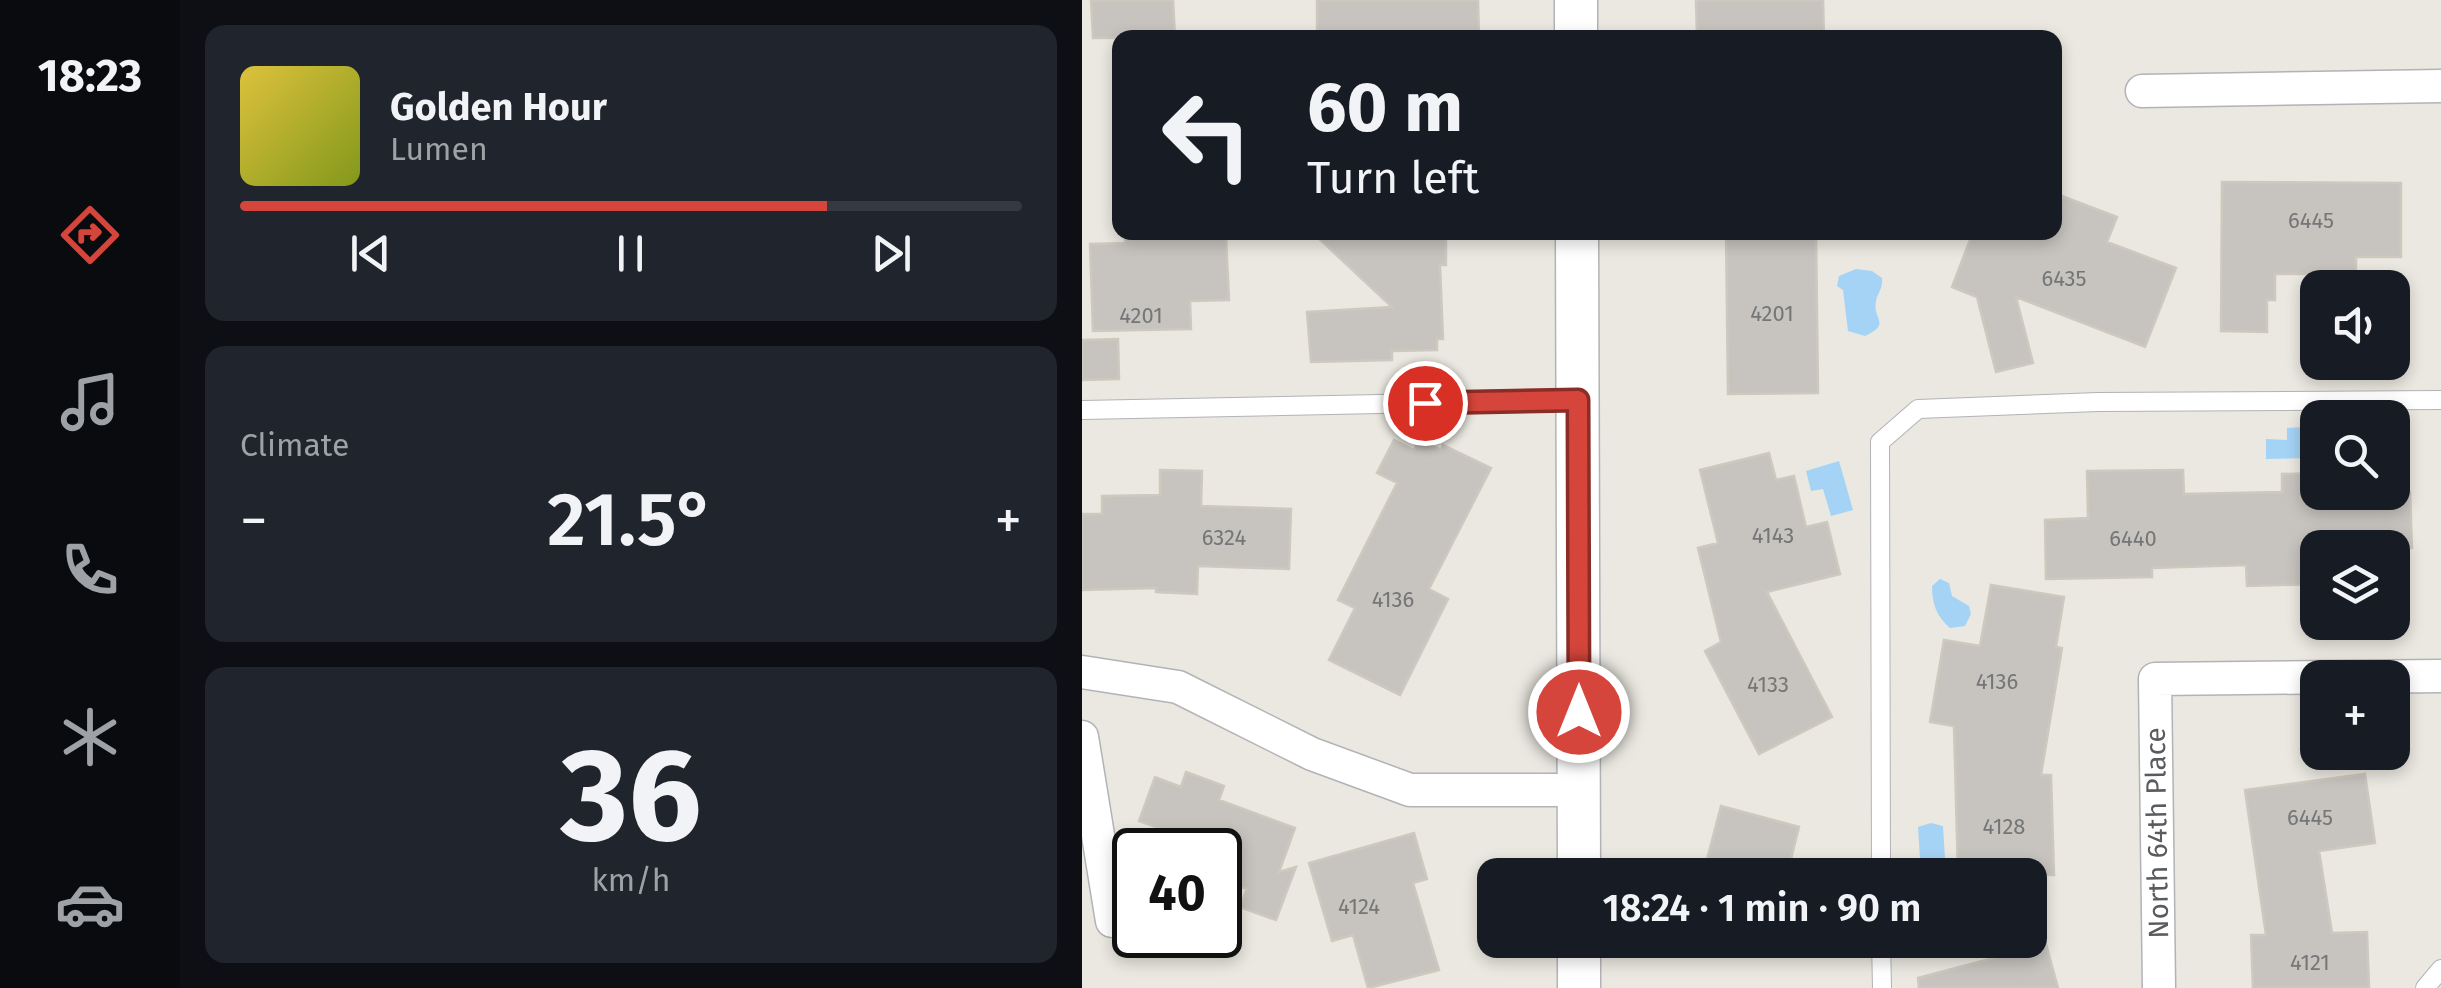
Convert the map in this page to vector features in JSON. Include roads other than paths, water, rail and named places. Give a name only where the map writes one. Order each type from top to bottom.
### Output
[{"type":"street","points":[[1576,0],[1576,30]]},
{"type":"street","points":[[2142,91],[2440,86]]},
{"type":"street","points":[[1577,240],[1579,858]]},
{"type":"street","points":[[1082,672],[1178,687],[1312,754],[1410,790],[1580,790]]},
{"type":"street","name":"North 64th Place","points":[[2158,988],[2156,678],[2440,676]]},
{"type":"street","points":[[1082,737],[1112,920]]},
{"type":"street","points":[[1579,958],[1579,988]]},
{"type":"lane","points":[[1082,410],[1578,400]]},
{"type":"lane","points":[[1881,858],[1880,442],[1918,409],[2098,402],[2440,400]]},
{"type":"lane","points":[[1882,958],[1882,988]]},
{"type":"lane","points":[[2425,988],[2440,968]]},
{"type":"water","points":[[1856,269],[1872,271],[1882,278],[1875,307],[1878,328],[1865,336],[1848,331],[1843,290],[1837,286],[1839,276]]},
{"type":"water","points":[[2300,427],[2300,458],[2266,459],[2266,439],[2287,440],[2287,428]]},
{"type":"water","points":[[1839,461],[1853,510],[1831,516],[1823,489],[1811,491],[1806,471]]},
{"type":"water","points":[[1940,579],[1949,583],[1952,596],[1969,606],[1971,614],[1965,626],[1950,628],[1938,614],[1932,586]]},
{"type":"water","points":[[1931,823],[1943,826],[1945,858],[1920,858],[1918,827]]}]
